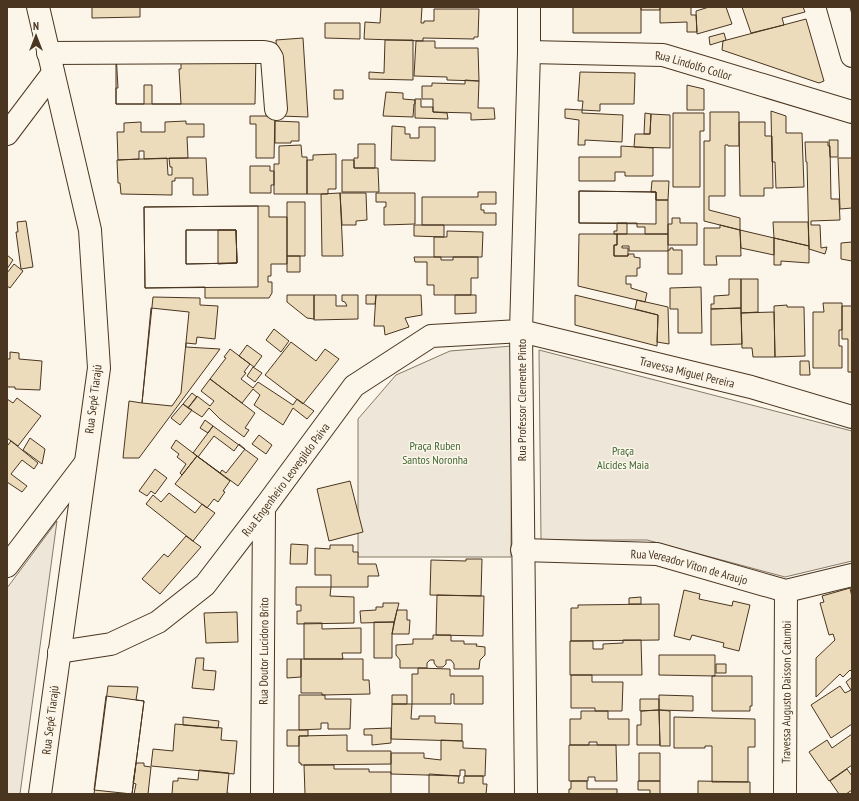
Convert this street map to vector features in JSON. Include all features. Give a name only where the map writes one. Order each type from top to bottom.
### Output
[{"type":"street","name":"Rua Sepé Tiarajú","points":[[38,7],[90,230],[98,368],[40,794]]},
{"type":"street","name":"Rua Professor Clemente Pinto","points":[[526,794],[520,331],[529,52],[529,7]]},
{"type":"street","points":[[838,7],[852,56]]},
{"type":"street","points":[[7,134],[51,63],[264,52],[269,53],[272,58],[276,109]]},
{"type":"street","name":"Rua Lindolfo Collor","points":[[529,52],[663,56],[852,112]]},
{"type":"street","name":"Travessa Miguel Pereira","points":[[520,331],[751,387],[852,417]]},
{"type":"street","name":"Rua Engenheiro Leovegildo Paiva","points":[[59,652],[111,644],[158,622],[205,585],[354,386],[431,336],[520,331]]},
{"type":"street","points":[[7,566],[85,464]]},
{"type":"street","name":"Rua Doutor Lucidoro Brito","points":[[262,794],[264,508]]},
{"type":"street","name":"Rua Vereador Viton de Araujo","points":[[522,550],[657,554],[786,591],[852,575]]},
{"type":"street","name":"Travessa Augusto Daisson Catumbi","points":[[785,794],[786,591]]},
{"type":"green space","name":"Praça Ruben Santos Noronha","points":[[512,346],[511,557],[358,557],[358,419],[396,375],[450,351]]},
{"type":"green space","name":"Praça Alcides Maia","points":[[539,350],[852,431],[852,561],[785,577],[647,540],[541,540]]},
{"type":"green space","points":[[57,521],[20,794],[7,794],[7,588]]},
{"type":"building","points":[[92,7],[140,7],[140,17],[92,18]]},
{"type":"building","points":[[381,7],[422,7],[421,23],[424,23],[424,21],[434,21],[434,9],[479,9],[478,37],[474,37],[474,39],[423,38],[423,41],[364,39],[365,22],[380,23]]},
{"type":"building","points":[[573,7],[641,7],[641,33],[573,33]]},
{"type":"building","points":[[641,7],[660,7],[660,10],[641,10]]},
{"type":"building","points":[[660,7],[691,7],[691,15],[696,15],[697,32],[687,32],[687,22],[660,23]]},
{"type":"building","points":[[709,7],[726,7],[732,24],[697,34],[696,11]]},
{"type":"building","points":[[742,7],[803,7],[805,12],[782,18],[784,25],[751,33]]},
{"type":"building","points":[[806,19],[824,81],[819,83],[722,50],[723,41]]},
{"type":"building","points":[[325,23],[360,23],[360,39],[325,38]]},
{"type":"building","points":[[724,33],[726,40],[710,45],[709,37]]},
{"type":"building","points":[[303,38],[308,117],[280,116],[276,40]]},
{"type":"building","points":[[385,40],[413,40],[413,80],[369,79],[369,72],[384,73]]},
{"type":"building","points":[[416,41],[435,41],[435,48],[478,48],[479,81],[447,80],[447,77],[414,76]]},
{"type":"building","points":[[116,53],[256,54],[255,104],[116,104]]},
{"type":"building","points":[[116,53],[181,53],[181,69],[179,69],[181,104],[152,104],[152,85],[144,85],[144,104],[116,104],[116,88],[118,88]]},
{"type":"building","points":[[580,72],[635,73],[634,104],[600,104],[600,111],[582,110],[583,101],[578,101]]},
{"type":"building","points":[[465,80],[479,81],[478,108],[494,108],[495,119],[471,120],[471,113],[433,112],[433,99],[422,99],[422,86],[432,86],[432,83],[465,84]]},
{"type":"building","points":[[687,85],[704,89],[704,110],[687,110]]},
{"type":"building","points":[[334,90],[343,90],[343,99],[334,99]]},
{"type":"building","points":[[386,92],[403,93],[403,99],[415,100],[413,117],[383,116]]},
{"type":"building","points":[[415,99],[421,99],[421,107],[433,107],[433,112],[447,113],[448,119],[415,118]]},
{"type":"building","points":[[565,109],[582,110],[582,113],[623,115],[622,142],[585,140],[585,145],[578,145],[579,120],[565,118]]},
{"type":"building","points":[[771,111],[786,116],[786,133],[802,133],[804,187],[776,188],[775,162],[772,162]]},
{"type":"building","points":[[710,112],[739,112],[739,146],[725,145],[725,196],[709,196],[709,210],[740,218],[740,230],[704,221],[704,141],[710,141]]},
{"type":"building","points":[[645,113],[651,114],[650,134],[644,134]]},
{"type":"building","points":[[673,113],[704,113],[704,131],[700,131],[700,187],[673,187]]},
{"type":"building","points":[[651,114],[670,115],[670,148],[634,147],[635,134],[650,134]]},
{"type":"building","points":[[250,116],[275,116],[274,158],[256,158],[256,124],[250,124]]},
{"type":"building","points":[[186,121],[186,124],[204,124],[204,137],[187,137],[188,158],[144,159],[144,151],[139,151],[139,159],[118,160],[117,132],[124,132],[124,123],[141,122],[141,132],[165,132],[165,122]]},
{"type":"building","points":[[275,121],[299,122],[299,141],[291,141],[291,143],[275,143]]},
{"type":"building","points":[[739,122],[765,122],[765,136],[772,136],[773,188],[764,188],[764,196],[740,196]]},
{"type":"building","points":[[392,126],[405,127],[405,134],[410,134],[410,138],[419,138],[419,127],[435,127],[435,161],[391,160]]},
{"type":"building","points":[[829,140],[838,140],[838,157],[830,157]]},
{"type":"building","points":[[805,142],[828,142],[828,146],[830,146],[831,199],[839,199],[840,220],[811,221],[811,225],[820,225],[821,248],[827,247],[825,254],[809,249],[807,162]]},
{"type":"building","points":[[358,144],[375,144],[375,168],[354,168],[354,158],[358,158]]},
{"type":"building","points":[[301,145],[302,157],[307,157],[307,194],[274,194],[274,164],[279,164],[279,146]]},
{"type":"building","points":[[621,146],[653,148],[653,176],[625,176],[625,172],[615,172],[615,181],[579,181],[579,157],[621,157]]},
{"type":"building","points":[[336,154],[336,189],[328,189],[328,194],[307,194],[307,160],[313,160],[313,155]]},
{"type":"building","points":[[167,158],[168,175],[172,175],[172,167],[170,167],[169,158],[206,158],[208,195],[193,195],[193,178],[175,178],[175,181],[172,181],[172,195],[121,194],[120,183],[118,183],[117,160]]},
{"type":"building","points":[[838,158],[852,158],[852,208],[840,209]]},
{"type":"building","points":[[342,160],[354,160],[354,168],[378,168],[379,192],[342,192]]},
{"type":"building","points":[[250,166],[270,166],[270,171],[274,171],[274,185],[271,185],[271,193],[250,193]]},
{"type":"building","points":[[652,181],[669,181],[668,200],[656,200],[656,192],[651,192]]},
{"type":"building","points":[[579,191],[656,192],[656,200],[668,200],[668,234],[645,234],[645,227],[637,227],[637,223],[579,223]]},
{"type":"building","points":[[579,191],[656,192],[656,224],[579,223]]},
{"type":"building","points":[[478,192],[496,192],[496,204],[481,204],[481,210],[484,210],[484,213],[496,213],[496,225],[422,225],[422,197],[478,197]]},
{"type":"building","points":[[340,193],[366,193],[367,220],[356,221],[356,225],[342,225]]},
{"type":"building","points":[[340,193],[343,256],[322,256],[321,194]]},
{"type":"building","points":[[376,193],[415,193],[415,224],[384,225],[384,207],[386,207],[386,202],[376,202]]},
{"type":"building","points":[[287,202],[305,202],[305,256],[287,256]]},
{"type":"building","points":[[258,206],[258,287],[145,288],[144,207]],"holes":[[[186,230],[236,230],[237,263],[186,264]]]},
{"type":"building","points":[[269,206],[269,217],[287,217],[287,264],[271,264],[271,276],[268,276],[268,282],[272,282],[272,293],[269,298],[205,298],[205,287],[145,288],[144,207]],"holes":[[[186,230],[236,230],[237,263],[186,264]]]},
{"type":"building","points":[[672,218],[680,218],[680,223],[697,223],[697,245],[668,245],[668,224],[672,224]]},
{"type":"building","points":[[26,221],[33,267],[21,269],[16,232],[18,232],[17,222]]},
{"type":"building","points":[[773,222],[808,222],[809,246],[774,238]]},
{"type":"building","points":[[617,223],[627,223],[627,234],[614,234],[614,231],[617,231]]},
{"type":"building","points":[[414,225],[444,225],[444,237],[414,236]]},
{"type":"building","points":[[720,225],[740,230],[741,256],[716,256],[717,265],[704,265],[704,228],[720,228]]},
{"type":"building","points":[[218,230],[236,230],[237,263],[218,264]]},
{"type":"building","points":[[740,230],[774,238],[774,255],[741,248]]},
{"type":"building","points":[[447,231],[483,232],[482,257],[434,257],[434,237],[447,237]]},
{"type":"building","points":[[579,234],[617,234],[617,245],[614,245],[614,256],[628,256],[628,254],[634,254],[634,257],[640,258],[640,268],[637,268],[637,276],[626,276],[626,284],[631,284],[631,288],[647,293],[645,302],[578,286]]},
{"type":"building","points":[[617,234],[668,234],[668,251],[629,251],[629,246],[622,246],[622,248],[628,248],[628,256],[614,256],[614,245],[617,245]]},
{"type":"building","points":[[774,238],[809,246],[809,263],[781,261],[781,265],[774,265]]},
{"type":"building","points":[[852,242],[852,261],[841,259],[841,243]]},
{"type":"building","points":[[670,248],[673,248],[673,250],[682,250],[682,274],[668,274],[668,250],[670,250]]},
{"type":"building","points":[[7,255],[13,260],[7,269]]},
{"type":"building","points":[[287,256],[300,256],[300,272],[287,272]]},
{"type":"building","points":[[414,257],[441,257],[441,260],[453,260],[453,257],[478,257],[478,278],[471,278],[471,295],[434,295],[434,285],[427,285],[427,262],[415,262]]},
{"type":"building","points":[[14,264],[23,271],[10,288],[7,286],[7,273]]},
{"type":"building","points":[[729,279],[741,279],[741,308],[711,309],[711,304],[714,304],[714,296],[729,295]]},
{"type":"building","points":[[741,279],[758,279],[758,312],[741,313]]},
{"type":"building","points":[[701,287],[702,333],[678,333],[678,309],[670,309],[670,288]]},
{"type":"building","points":[[287,295],[314,295],[314,319],[307,318],[287,302]]},
{"type":"building","points":[[314,295],[336,295],[336,306],[347,306],[345,302],[342,301],[342,295],[358,295],[358,319],[314,320]]},
{"type":"building","points":[[366,295],[376,295],[375,304],[366,304]]},
{"type":"building","points":[[376,295],[421,295],[422,315],[405,318],[409,327],[385,335],[384,326],[374,326]]},
{"type":"building","points":[[455,295],[476,295],[476,313],[455,314]]},
{"type":"building","points":[[575,295],[658,315],[657,346],[575,325]]},
{"type":"building","points":[[153,297],[200,298],[200,305],[218,306],[215,339],[197,337],[196,344],[186,343],[186,347],[220,349],[139,458],[123,458],[129,401],[142,403]]},
{"type":"building","points":[[637,300],[668,307],[669,344],[657,342],[658,315],[635,309]]},
{"type":"building","points":[[823,303],[842,303],[842,330],[839,330],[839,346],[842,346],[842,368],[813,368],[813,312],[824,312]]},
{"type":"building","points":[[787,305],[787,307],[804,307],[805,356],[775,357],[774,306]]},
{"type":"building","points":[[842,306],[852,306],[852,372],[848,372],[848,339],[842,339]]},
{"type":"building","points":[[151,308],[189,312],[181,393],[172,406],[142,403]]},
{"type":"building","points":[[741,308],[742,344],[711,345],[711,309]]},
{"type":"building","points":[[774,312],[775,357],[753,357],[752,348],[742,348],[741,313]]},
{"type":"building","points":[[274,329],[289,341],[281,352],[266,340]]},
{"type":"building","points":[[291,342],[316,361],[325,349],[339,359],[303,404],[265,375]]},
{"type":"building","points":[[247,345],[262,356],[254,367],[239,356]]},
{"type":"building","points":[[230,349],[250,364],[244,372],[246,373],[241,379],[253,388],[258,382],[293,405],[297,399],[314,411],[307,419],[293,408],[283,425],[254,405],[260,395],[253,389],[242,403],[210,379],[226,358],[224,357]]},
{"type":"building","points":[[10,352],[19,353],[19,359],[42,361],[40,390],[15,389],[15,387],[7,387],[7,359],[10,359]]},
{"type":"building","points":[[800,361],[809,361],[810,375],[800,375]]},
{"type":"building","points":[[253,367],[262,373],[255,382],[247,376]]},
{"type":"building","points":[[210,379],[255,413],[245,428],[249,430],[244,437],[220,419],[209,408],[202,417],[188,408],[197,396],[210,406],[214,401],[201,391]]},
{"type":"building","points":[[192,393],[197,397],[188,408],[183,404]]},
{"type":"building","points":[[17,398],[41,416],[18,446],[7,438],[7,399],[13,403]]},
{"type":"building","points":[[183,404],[192,410],[180,425],[171,418]]},
{"type":"building","points":[[205,420],[213,426],[208,433],[200,428]]},
{"type":"building","points":[[213,426],[258,459],[238,486],[193,453]]},
{"type":"building","points":[[259,435],[272,445],[266,454],[252,444]]},
{"type":"building","points":[[214,436],[234,451],[239,444],[245,449],[226,473],[222,470],[220,473],[198,457]]},
{"type":"building","points":[[30,438],[45,449],[42,464],[23,450]]},
{"type":"building","points":[[176,440],[197,456],[182,475],[180,473],[186,464],[177,457],[179,454],[171,448]]},
{"type":"building","points":[[11,441],[38,463],[34,469],[22,460],[11,474],[27,486],[22,492],[7,482],[7,444],[8,445]]},
{"type":"building","points":[[197,456],[230,481],[218,502],[214,499],[207,508],[175,484]]},
{"type":"building","points":[[155,469],[167,478],[155,494],[151,491],[147,496],[139,491]]},
{"type":"building","points":[[350,481],[363,532],[329,541],[317,489]]},
{"type":"building","points":[[169,493],[195,513],[202,504],[215,513],[193,541],[146,504],[153,495],[161,502]]},
{"type":"building","points":[[186,536],[201,547],[160,594],[142,579],[164,554],[168,557]]},
{"type":"building","points":[[291,544],[308,545],[307,564],[290,564]]},
{"type":"building","points":[[330,545],[353,545],[353,552],[358,552],[358,564],[376,564],[379,576],[368,576],[368,587],[331,587],[331,575],[315,575],[315,548],[330,549]]},
{"type":"building","points":[[466,559],[482,559],[481,596],[430,595],[431,560],[466,561]]},
{"type":"building","points":[[296,587],[331,587],[330,596],[354,597],[354,623],[297,624],[297,611],[301,611],[301,605],[296,605]]},
{"type":"building","points":[[850,588],[852,597],[852,670],[850,670],[843,677],[840,674],[816,697],[816,658],[835,640],[833,634],[829,635],[820,603],[824,602],[822,596]]},
{"type":"building","points":[[684,590],[700,594],[699,599],[732,606],[733,601],[750,605],[739,651],[723,647],[724,643],[692,635],[690,640],[674,636]]},
{"type":"building","points":[[437,595],[484,596],[483,636],[436,635]]},
{"type":"building","points":[[641,597],[641,604],[629,604],[629,598]]},
{"type":"building","points":[[383,603],[399,603],[394,622],[361,623],[360,611],[376,610],[376,607],[383,607]]},
{"type":"building","points":[[659,604],[659,640],[571,641],[571,608],[578,608],[578,605]]},
{"type":"building","points":[[397,610],[407,610],[407,620],[410,620],[409,634],[392,634]]},
{"type":"building","points":[[237,612],[238,642],[206,643],[204,613]]},
{"type":"building","points":[[374,622],[394,622],[392,634],[392,658],[374,658]]},
{"type":"building","points":[[304,623],[322,623],[322,629],[361,628],[361,653],[342,653],[343,659],[304,659]]},
{"type":"building","points":[[433,635],[451,635],[451,641],[464,641],[464,644],[477,644],[476,646],[485,647],[485,655],[480,660],[479,669],[454,669],[454,664],[451,660],[446,660],[446,664],[443,667],[437,667],[434,660],[430,660],[427,663],[427,668],[400,668],[400,660],[396,655],[396,645],[413,644],[413,639],[433,639]]},
{"type":"building","points":[[623,640],[641,640],[642,675],[570,675],[570,641],[593,641],[593,649],[603,649],[603,644],[623,643]]},
{"type":"building","points":[[659,655],[715,655],[715,676],[659,675]]},
{"type":"building","points":[[196,658],[204,658],[203,670],[216,671],[214,690],[192,688]]},
{"type":"building","points":[[287,659],[301,659],[301,677],[287,678]]},
{"type":"building","points":[[301,659],[363,659],[363,680],[369,680],[370,694],[322,695],[322,693],[301,693]]},
{"type":"building","points":[[716,664],[726,664],[726,673],[716,673]]},
{"type":"building","points":[[418,668],[450,669],[450,676],[483,676],[483,704],[454,704],[454,694],[451,694],[451,704],[412,704],[412,674],[418,674]]},
{"type":"building","points":[[571,675],[592,675],[592,682],[623,682],[622,711],[595,711],[595,708],[571,708]]},
{"type":"building","points":[[712,676],[752,676],[752,706],[750,706],[750,711],[712,711]]},
{"type":"building","points":[[852,677],[852,724],[831,738],[811,705],[840,686],[845,693],[851,690],[846,682]]},
{"type":"building","points":[[108,686],[138,687],[136,700],[144,701],[132,794],[94,794]]},
{"type":"building","points":[[299,695],[325,695],[325,699],[351,699],[350,729],[328,729],[328,723],[321,723],[321,729],[299,730]]},
{"type":"building","points":[[392,695],[407,695],[407,704],[392,704]]},
{"type":"building","points":[[659,695],[693,696],[693,711],[659,710]]},
{"type":"building","points":[[106,696],[144,701],[132,794],[94,790]]},
{"type":"building","points":[[640,699],[659,699],[659,710],[640,711]]},
{"type":"building","points":[[392,704],[412,704],[411,719],[419,719],[419,716],[435,716],[435,723],[462,724],[462,741],[391,739]]},
{"type":"building","points":[[659,710],[670,711],[670,746],[660,746]]},
{"type":"building","points":[[659,710],[660,745],[637,745],[637,725],[641,725],[641,711]]},
{"type":"building","points":[[581,711],[608,711],[608,719],[629,719],[629,745],[597,745],[597,742],[589,742],[589,745],[570,745],[570,719],[581,719]]},
{"type":"building","points":[[183,717],[219,721],[218,728],[183,725]]},
{"type":"building","points":[[674,717],[755,719],[755,747],[748,747],[748,782],[712,782],[712,746],[705,746],[705,748],[674,748]]},
{"type":"building","points":[[175,724],[222,728],[221,740],[237,741],[234,774],[151,766],[153,749],[173,751]]},
{"type":"building","points":[[391,728],[391,743],[372,745],[372,735],[364,735],[364,729]]},
{"type":"building","points":[[287,730],[308,730],[308,736],[299,736],[299,746],[287,746]]},
{"type":"building","points":[[852,734],[852,765],[829,781],[809,752],[827,740],[832,748]]},
{"type":"building","points":[[347,735],[347,751],[391,751],[391,764],[301,765],[301,763],[299,763],[299,736]]},
{"type":"building","points":[[441,740],[463,741],[463,748],[486,749],[485,776],[465,776],[465,770],[460,770],[460,776],[391,774],[391,753],[424,753],[424,758],[441,760]]},
{"type":"building","points":[[569,745],[616,745],[617,781],[595,781],[595,777],[588,777],[588,781],[569,781]]},
{"type":"building","points":[[639,753],[660,753],[660,781],[639,781]]},
{"type":"building","points":[[136,763],[144,763],[144,766],[151,767],[148,794],[134,794],[136,784],[133,783]]},
{"type":"building","points":[[304,765],[334,765],[334,769],[369,769],[369,772],[391,772],[391,794],[305,794]]},
{"type":"building","points":[[847,769],[852,776],[852,790],[846,794],[839,794],[830,781]]},
{"type":"building","points":[[199,770],[229,773],[227,793],[233,794],[172,794],[173,781],[178,781],[178,778],[198,780]]},
{"type":"building","points":[[429,774],[459,776],[458,783],[464,783],[464,776],[483,776],[483,784],[487,784],[486,794],[429,794]]},
{"type":"building","points":[[571,781],[587,781],[587,789],[617,789],[617,794],[569,794],[569,789],[571,789]]},
{"type":"building","points":[[638,781],[660,781],[660,794],[650,794],[650,790],[638,790]]},
{"type":"building","points":[[698,781],[750,782],[750,794],[698,794]]}]
